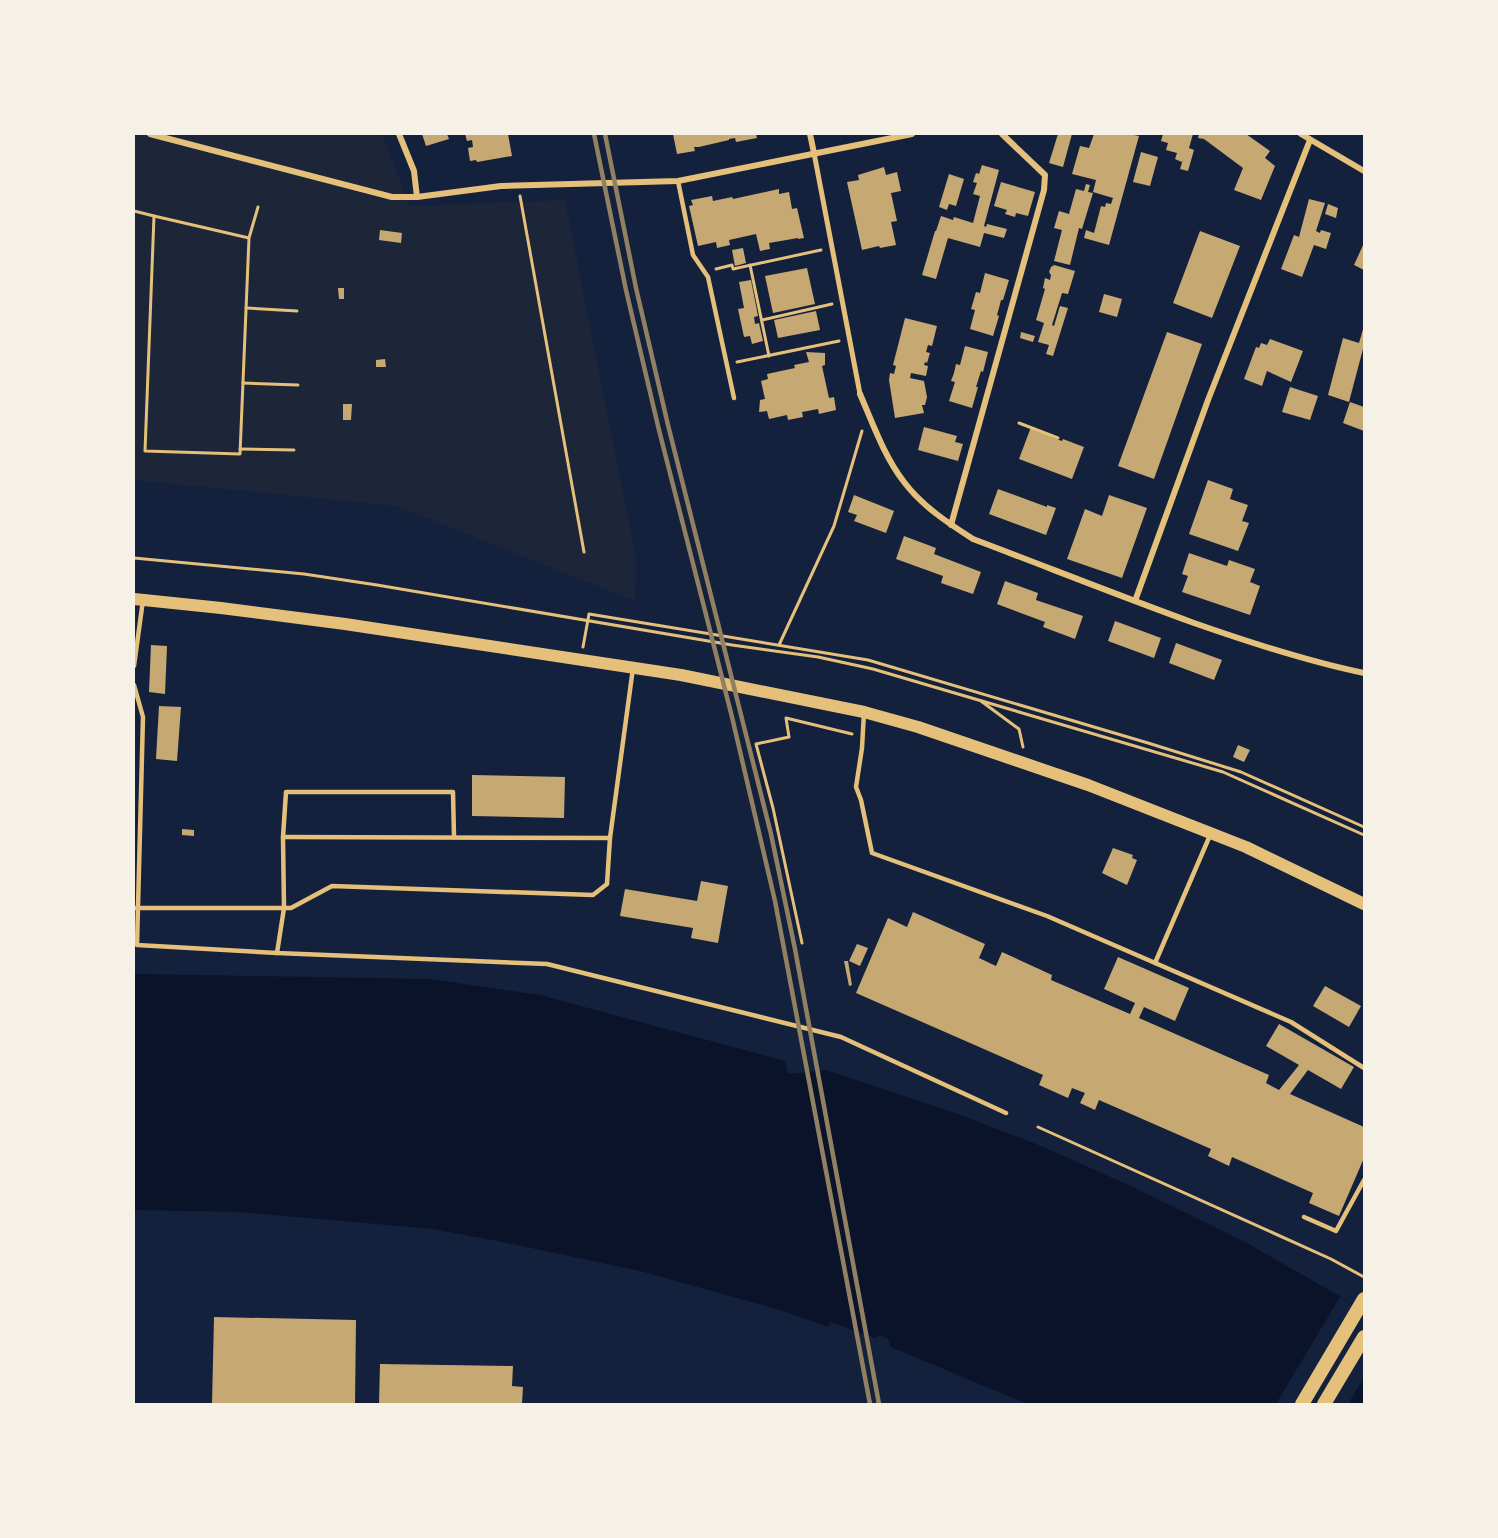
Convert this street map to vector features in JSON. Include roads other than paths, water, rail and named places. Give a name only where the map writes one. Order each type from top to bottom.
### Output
[{"type":"main road","points":[[138,600],[345,624],[681,675],[864,712],[918,726],[1088,785],[1246,847],[1365,904]]},
{"type":"main road","points":[[1302,1404],[1365,1299]]},
{"type":"main road","points":[[1324,1404],[1365,1337]]},
{"type":"street","points":[[150,134],[392,197],[417,197],[501,186],[678,181],[912,134]]},
{"type":"street","points":[[399,134],[414,171],[417,197]]},
{"type":"street","points":[[810,134],[860,394],[882,445],[904,483],[929,508],[973,539],[1135,601],[1287,654],[1328,666],[1365,673]]},
{"type":"street","points":[[951,525],[1044,190],[1045,175],[1002,134]]},
{"type":"street","points":[[1301,134],[1365,171]]},
{"type":"street","points":[[1135,601],[1208,400],[1310,140]]},
{"type":"lane","points":[[678,181],[693,255],[708,277],[734,398]]},
{"type":"lane","points":[[134,666],[138,600]]},
{"type":"lane","points":[[135,908],[291,909],[332,886],[593,895],[607,884],[610,838],[633,668]]},
{"type":"lane","points":[[134,685],[142,717],[135,945],[547,964],[841,1037],[1006,1113]]},
{"type":"lane","points":[[864,712],[856,787],[872,853],[1047,916],[1291,1022],[1365,1068]]},
{"type":"lane","points":[[277,953],[284,908],[283,837],[286,792],[453,792],[454,837]]},
{"type":"lane","points":[[1155,963],[1211,833]]},
{"type":"lane","points":[[283,837],[610,838]]},
{"type":"lane","points":[[1304,1217],[1336,1231],[1365,1180]]},
{"type":"railway","points":[[594,134],[626,290],[658,426],[732,717],[775,901],[870,1404]]},
{"type":"railway","points":[[605,134],[636,288],[668,425],[771,834],[795,949],[879,1404]]}]
